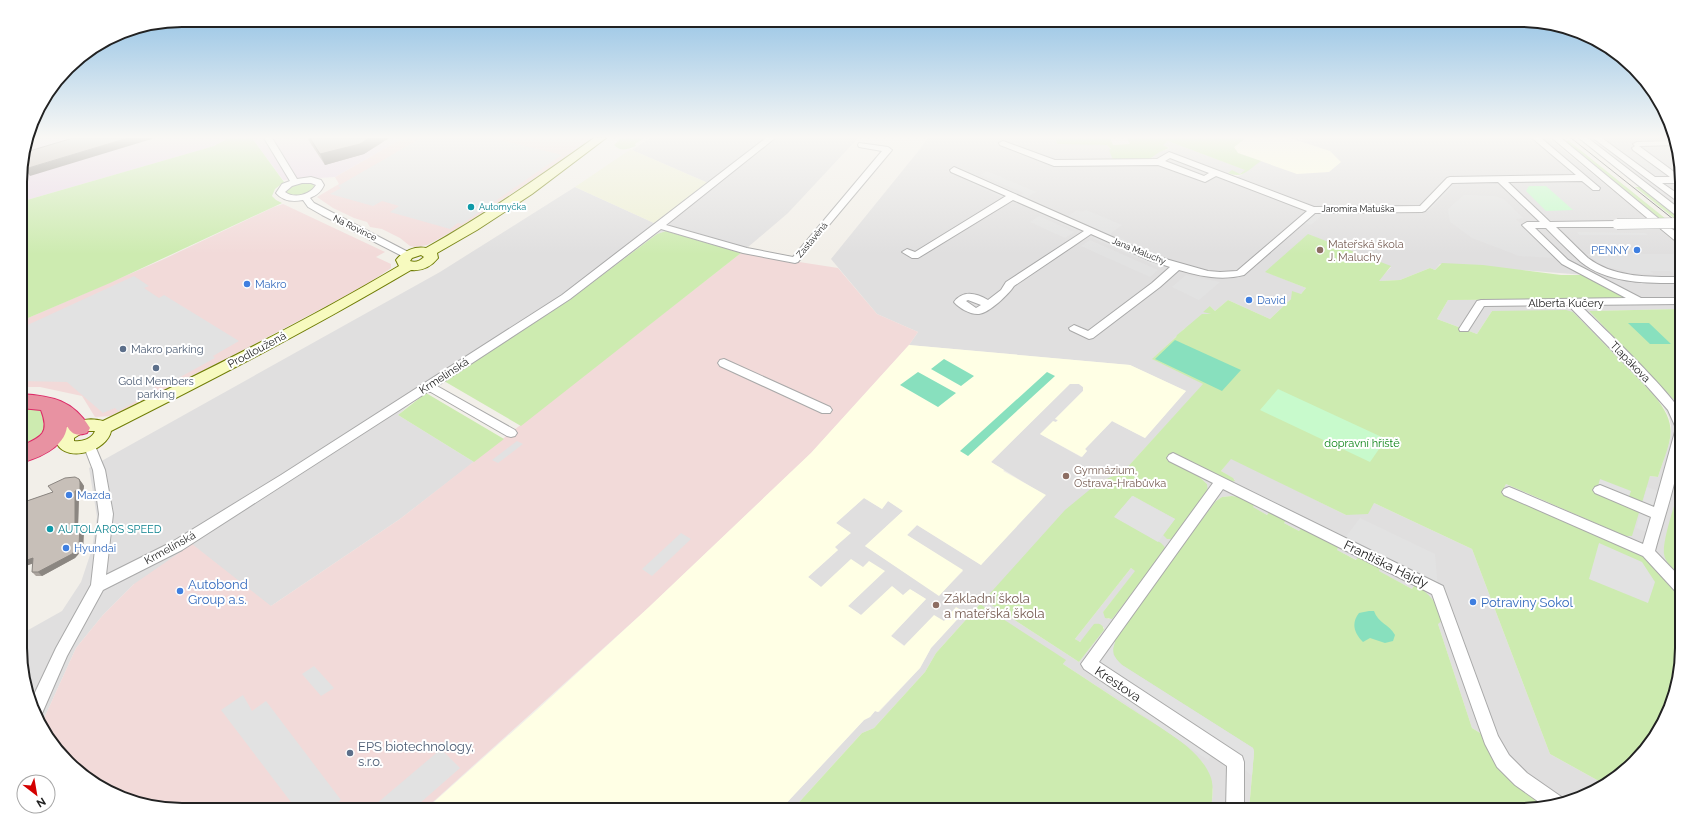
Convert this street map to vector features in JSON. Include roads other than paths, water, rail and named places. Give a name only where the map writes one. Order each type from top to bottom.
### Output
[{"type":"highway","points":[[27,402],[49,404],[66,412],[84,436]]},
{"type":"highway","points":[[27,452],[48,440],[55,434],[56,427],[49,404]]},
{"type":"main road","name":"Prodloužená","points":[[84,436],[101,436],[103,428],[245,357],[361,294],[408,260],[419,265],[427,262],[431,258],[429,252],[486,219],[548,177]]},
{"type":"main road","points":[[27,459],[64,444],[74,448],[84,436]]},
{"type":"street","points":[[292,177],[295,182]]},
{"type":"street","name":"Krmelínská","points":[[98,586],[177,546],[286,478],[566,297],[722,177]]},
{"type":"street","name":"Zastavěná","points":[[659,226],[746,252],[795,260],[865,177]]},
{"type":"street","name":"Jana Maluchy","points":[[969,177],[1152,258],[1177,266],[1226,276],[1240,274],[1312,210]]},
{"type":"street","name":"Jaromíra Matuška","points":[[1199,177],[1205,179],[1209,177]]},
{"type":"street","name":"Jaromíra Matuška","points":[[1225,177],[1312,210],[1422,209],[1450,180],[1584,178]]},
{"type":"street","points":[[1603,177],[1655,220]]},
{"type":"street","points":[[1632,177],[1675,210]]},
{"type":"street","points":[[1649,177],[1675,196]]},
{"type":"street","points":[[1584,178],[1596,188]]},
{"type":"street","points":[[311,180],[320,184],[320,188],[305,197],[292,198],[282,196],[280,193],[281,190],[289,184],[295,182],[311,180]]},
{"type":"street","points":[[1501,180],[1594,267],[1606,272],[1638,279],[1675,280]]},
{"type":"street","points":[[1653,180],[1675,180]]},
{"type":"street","points":[[907,252],[915,256],[1013,196]]},
{"type":"street","name":"Na Rovince","points":[[305,197],[311,205],[408,260]]},
{"type":"street","points":[[1641,302],[1565,262],[1527,225],[1675,223]]},
{"type":"street","points":[[1664,227],[1675,236]]},
{"type":"street","points":[[988,304],[1005,292],[1010,284],[1090,230]]},
{"type":"street","points":[[1074,328],[1089,336],[1156,285],[1177,266]]},
{"type":"street","name":"Alberta Kučery","points":[[1464,329],[1481,303],[1675,301]]},
{"type":"street","name":"Tlapákova","points":[[1572,303],[1659,392],[1675,412]]},
{"type":"street","points":[[724,363],[826,410]]},
{"type":"street","points":[[429,386],[511,433]]},
{"type":"street","points":[[38,704],[61,653],[98,586],[106,514],[99,470],[84,436]]},
{"type":"street","points":[[1648,552],[1675,452]]},
{"type":"street","name":"Františka Hajdy","points":[[1173,458],[1438,590],[1491,739],[1503,761],[1521,779],[1551,800]]},
{"type":"street","name":"Krestova","points":[[1221,482],[1088,664],[1236,762],[1235,803]]},
{"type":"street","points":[[1600,490],[1658,514]]},
{"type":"street","points":[[1508,492],[1648,552],[1675,581]]},
{"type":"tram line","points":[[1620,177],[1673,219]]},
{"type":"place","name":"Automyčka","points":[[471,207]]},
{"type":"place","name":"Mateřská škola J. Maluchy","points":[[1320,250]]},
{"type":"place","name":"PENNY","points":[[1637,250]]},
{"type":"place","name":"Makro","points":[[247,284]]},
{"type":"place","name":"David","points":[[1249,300]]},
{"type":"place","name":"Makro parking","points":[[123,349]]},
{"type":"place","name":"Gold Members parking","points":[[156,368]]},
{"type":"place","name":"Gymnázium, Ostrava-Hrabůvka","points":[[1066,476]]},
{"type":"place","name":"Mazda","points":[[69,495]]},
{"type":"place","name":"AUTOLAROS SPEED","points":[[50,529]]},
{"type":"place","name":"Hyundai","points":[[66,548]]},
{"type":"place","name":"Autobond Group a.s.","points":[[180,591]]},
{"type":"place","name":"Potraviny Sokol","points":[[1473,602]]},
{"type":"place","name":"Základní škola a mateřská škola","points":[[936,605]]},
{"type":"place","name":"EPS biotechnology, s.r.o.","points":[[350,753]]},
{"type":"park label","name":"dopravní hřiště","points":[[1362,443]]}]
